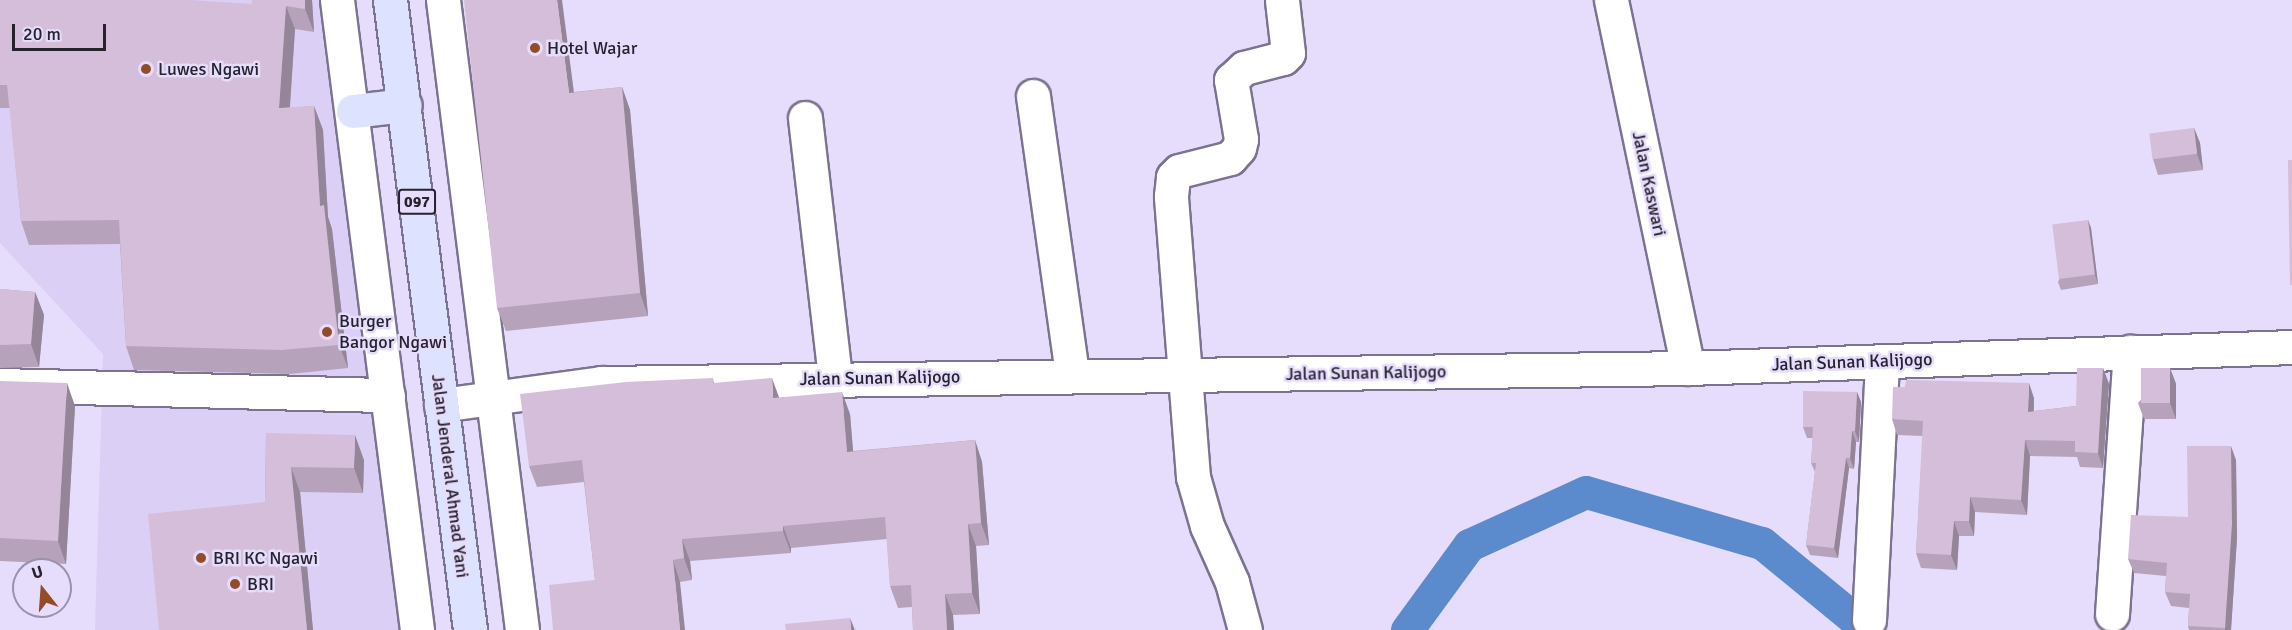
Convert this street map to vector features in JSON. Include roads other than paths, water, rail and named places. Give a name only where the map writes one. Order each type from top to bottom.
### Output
[{"type":"main road","name":"Jalan Jenderal Ahmad Yani","points":[[390,0],[470,630]]},
{"type":"main road","points":[[353,111],[405,105]]},
{"type":"street","points":[[337,0],[353,111],[417,630]]},
{"type":"street","points":[[444,0],[522,630]]},
{"type":"street","points":[[1245,630],[1232,582],[1207,526],[1193,477],[1173,177],[1179,171],[1230,158],[1239,148],[1241,139],[1231,80],[1244,68],[1283,58],[1288,53],[1281,0]]},
{"type":"street","name":"Jalan Kaswari","points":[[1611,0],[1688,368]]},
{"type":"street","points":[[1034,96],[1072,375]]},
{"type":"street","points":[[805,118],[835,378]]},
{"type":"street","name":"Jalan Sunan Kalijogo","points":[[441,405],[602,383],[1688,368],[2292,347]]},
{"type":"street","points":[[2112,614],[2130,352]]},
{"type":"street","points":[[1869,620],[1882,361]]},
{"type":"street","points":[[0,386],[388,395]]},
{"type":"waterway","points":[[1407,630],[1469,545],[1586,492],[1762,543],[1868,630]]},
{"type":"place","name":"Hotel Wajar","points":[[535,48]]},
{"type":"place","name":"Luwes Ngawi","points":[[146,69]]},
{"type":"place","name":"Burger Bangor Ngawi","points":[[327,332]]},
{"type":"place","name":"BRI KC Ngawi","points":[[201,558]]},
{"type":"place","name":"BRI","points":[[235,584]]}]
